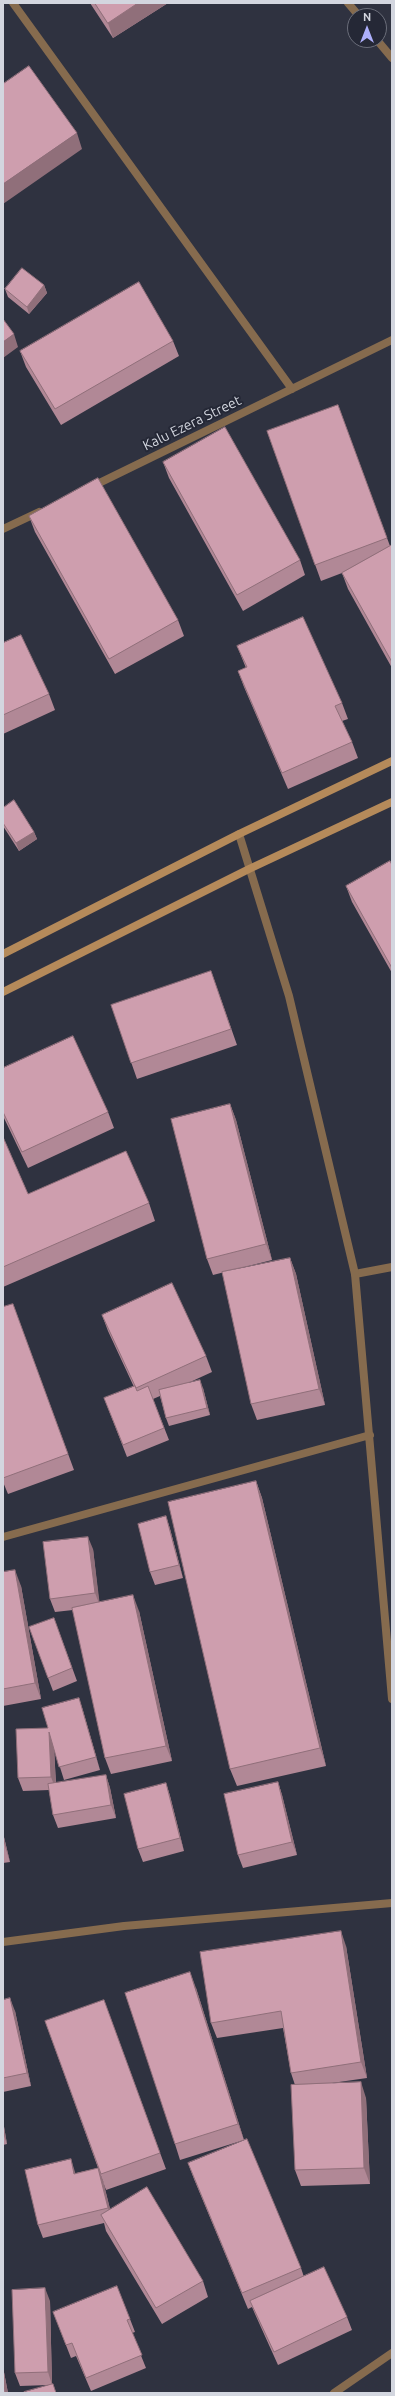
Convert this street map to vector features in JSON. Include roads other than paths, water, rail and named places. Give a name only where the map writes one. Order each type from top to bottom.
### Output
[{"type":"main road","points":[[3,954],[239,834],[392,762]]},
{"type":"main road","points":[[3,992],[249,869],[392,802]]},
{"type":"street","points":[[13,3],[292,389]]},
{"type":"street","points":[[384,48],[392,58]]},
{"type":"street","name":"Kalu Ezera Street","points":[[80,492],[392,340]]},
{"type":"street","points":[[3,529],[45,509]]},
{"type":"street","points":[[239,834],[289,996],[355,1274],[392,1699]]},
{"type":"street","points":[[355,1274],[392,1267]]},
{"type":"street","points":[[3,1537],[370,1435]]},
{"type":"street","points":[[3,1942],[124,1926],[392,1903]]},
{"type":"street","points":[[334,2393],[392,2353]]}]
